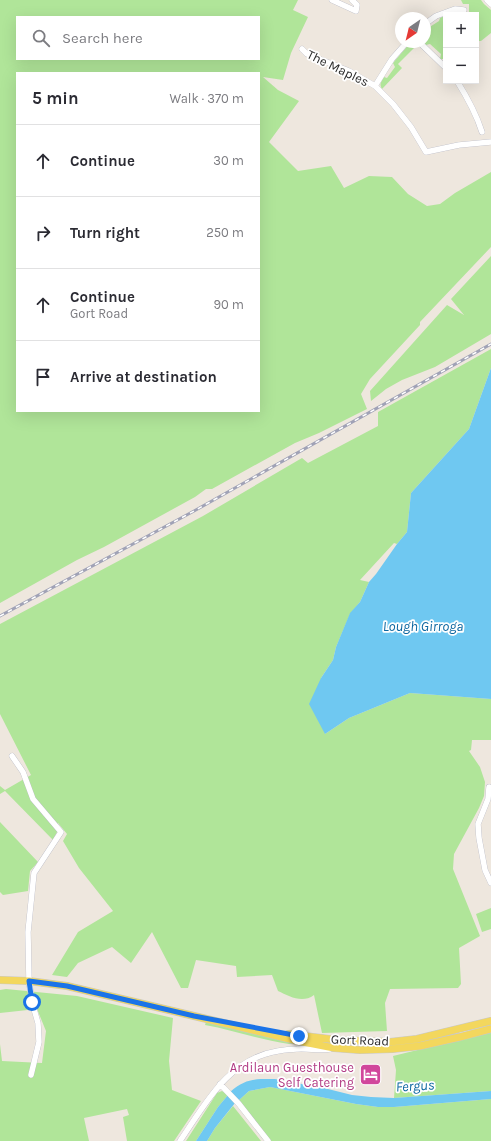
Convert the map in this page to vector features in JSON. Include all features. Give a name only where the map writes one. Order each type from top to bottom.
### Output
[{"type":"main road","name":"Gort Road","points":[[0,980],[29,981],[67,986],[298,1039],[390,1042],[417,1039],[491,1021]]},
{"type":"main road","points":[[298,1039],[334,1048],[360,1050],[392,1049],[420,1046],[491,1029]]},
{"type":"street","points":[[332,0],[356,10],[356,5],[352,0]]},
{"type":"street","points":[[487,0],[491,4]]},
{"type":"street","points":[[431,20],[436,16],[455,9],[464,10]]},
{"type":"street","name":"The Maples","points":[[375,86],[392,59],[402,48]]},
{"type":"street","points":[[425,48],[443,65]]},
{"type":"street","name":"The Maples","points":[[302,49],[307,54],[349,71],[375,86],[393,104],[411,127],[426,152],[459,145],[491,142]]},
{"type":"street","points":[[459,84],[478,120],[482,132]]},
{"type":"street","points":[[12,756],[23,772],[33,799],[61,832],[34,873],[28,932],[29,981],[32,1002],[38,1023],[39,1042],[31,1075]]},
{"type":"street","points":[[489,787],[488,799],[478,824],[485,870],[491,883]]},
{"type":"street","points":[[296,1049],[298,1039]]},
{"type":"street","points":[[180,1141],[203,1106],[220,1084],[234,1070],[253,1059],[277,1051],[296,1049],[326,1050],[334,1048]]},
{"type":"street","points":[[220,1084],[239,1104],[268,1141]]},
{"type":"green space","points":[[0,0],[298,0],[293,10],[308,17],[291,53],[283,80],[263,77],[278,90],[299,101],[269,142],[298,171],[331,166],[344,188],[369,176],[392,177],[408,194],[427,206],[440,204],[455,193],[491,172],[491,247],[420,322],[420,325],[370,379],[361,394],[367,409],[319,433],[295,443],[212,489],[206,489],[195,497],[104,547],[77,560],[0,603]]},
{"type":"green space","points":[[461,0],[481,0],[491,10],[491,33],[481,41],[479,41],[479,12],[469,12],[469,4],[463,4]]},
{"type":"green space","points":[[443,16],[443,59],[440,59],[441,54],[431,45],[431,26],[439,21],[440,18]]},
{"type":"green space","points":[[406,48],[414,48],[398,64],[402,68],[382,89],[381,82],[384,77],[387,78],[395,67],[393,63]]},
{"type":"green space","points":[[491,256],[491,334],[435,367],[402,380],[386,389],[371,401],[370,391],[447,305],[464,315],[451,299]]},
{"type":"green space","points":[[491,349],[491,368],[469,429],[411,493],[407,532],[397,544],[394,543],[360,580],[369,582],[360,602],[350,614],[336,647],[333,660],[321,678],[325,734],[349,718],[410,693],[491,699],[491,740],[472,740],[471,750],[469,751],[480,767],[485,782],[484,796],[454,854],[453,869],[480,936],[459,948],[461,984],[458,988],[390,989],[385,1003],[387,1031],[322,1033],[314,995],[309,998],[300,999],[278,991],[272,975],[237,977],[236,966],[196,960],[188,988],[181,988],[152,932],[131,963],[112,947],[78,963],[67,977],[52,975],[78,932],[113,911],[79,868],[63,841],[67,834],[58,823],[57,832],[53,840],[5,791],[0,794],[0,786],[5,790],[31,775],[0,714],[0,624],[203,516],[302,458],[308,463],[378,426],[378,412]]},
{"type":"green space","points":[[0,822],[38,862],[30,871],[28,891],[3,895],[0,892]]},
{"type":"green space","points":[[491,908],[491,929],[482,932],[476,914]]},
{"type":"green space","points":[[6,989],[77,996],[173,1018],[169,1061],[172,1090],[201,1101],[174,1141],[127,1141],[123,1117],[129,1115],[127,1109],[84,1118],[89,1141],[0,1141],[0,1044],[2,1061],[42,1063],[46,1031],[37,1009],[0,1013],[0,990]]},
{"type":"green space","points":[[206,1022],[293,1043],[289,1044],[257,1038],[205,1025]]},
{"type":"green space","points":[[491,1032],[491,1091],[394,1098],[396,1070],[393,1056]]},
{"type":"green space","points":[[270,1087],[378,1107],[491,1099],[491,1141],[270,1141],[238,1101],[249,1091]]},
{"type":"green space","points":[[222,1091],[228,1095],[218,1107],[196,1141],[186,1141],[217,1093]]},
{"type":"green space","points":[[233,1106],[261,1141],[207,1141],[215,1128]]},
{"type":"water","name":"Lough Girroga","points":[[491,368],[491,699],[410,693],[349,718],[325,734],[309,704],[321,678],[333,660],[336,647],[350,613],[360,602],[369,582],[407,532],[411,493],[469,429]]},
{"type":"water","points":[[275,1079],[352,1095],[371,1097],[394,1098],[491,1091],[491,1099],[378,1107],[270,1087],[249,1091],[238,1101],[230,1092],[241,1084],[251,1080]]},
{"type":"water","points":[[228,1095],[235,1103],[215,1128],[207,1141],[196,1141],[218,1107]]},
{"type":"railway","points":[[0,616],[194,511],[491,344]]},
{"type":"place","name":"Ardilaun Guesthouse Self Catering","points":[[370,1074]]},
{"type":"route","points":[[32,1002],[29,981],[67,986],[228,1024],[299,1036]]},
{"type":"water label","name":"Fergus","points":[[415,1086]]}]
